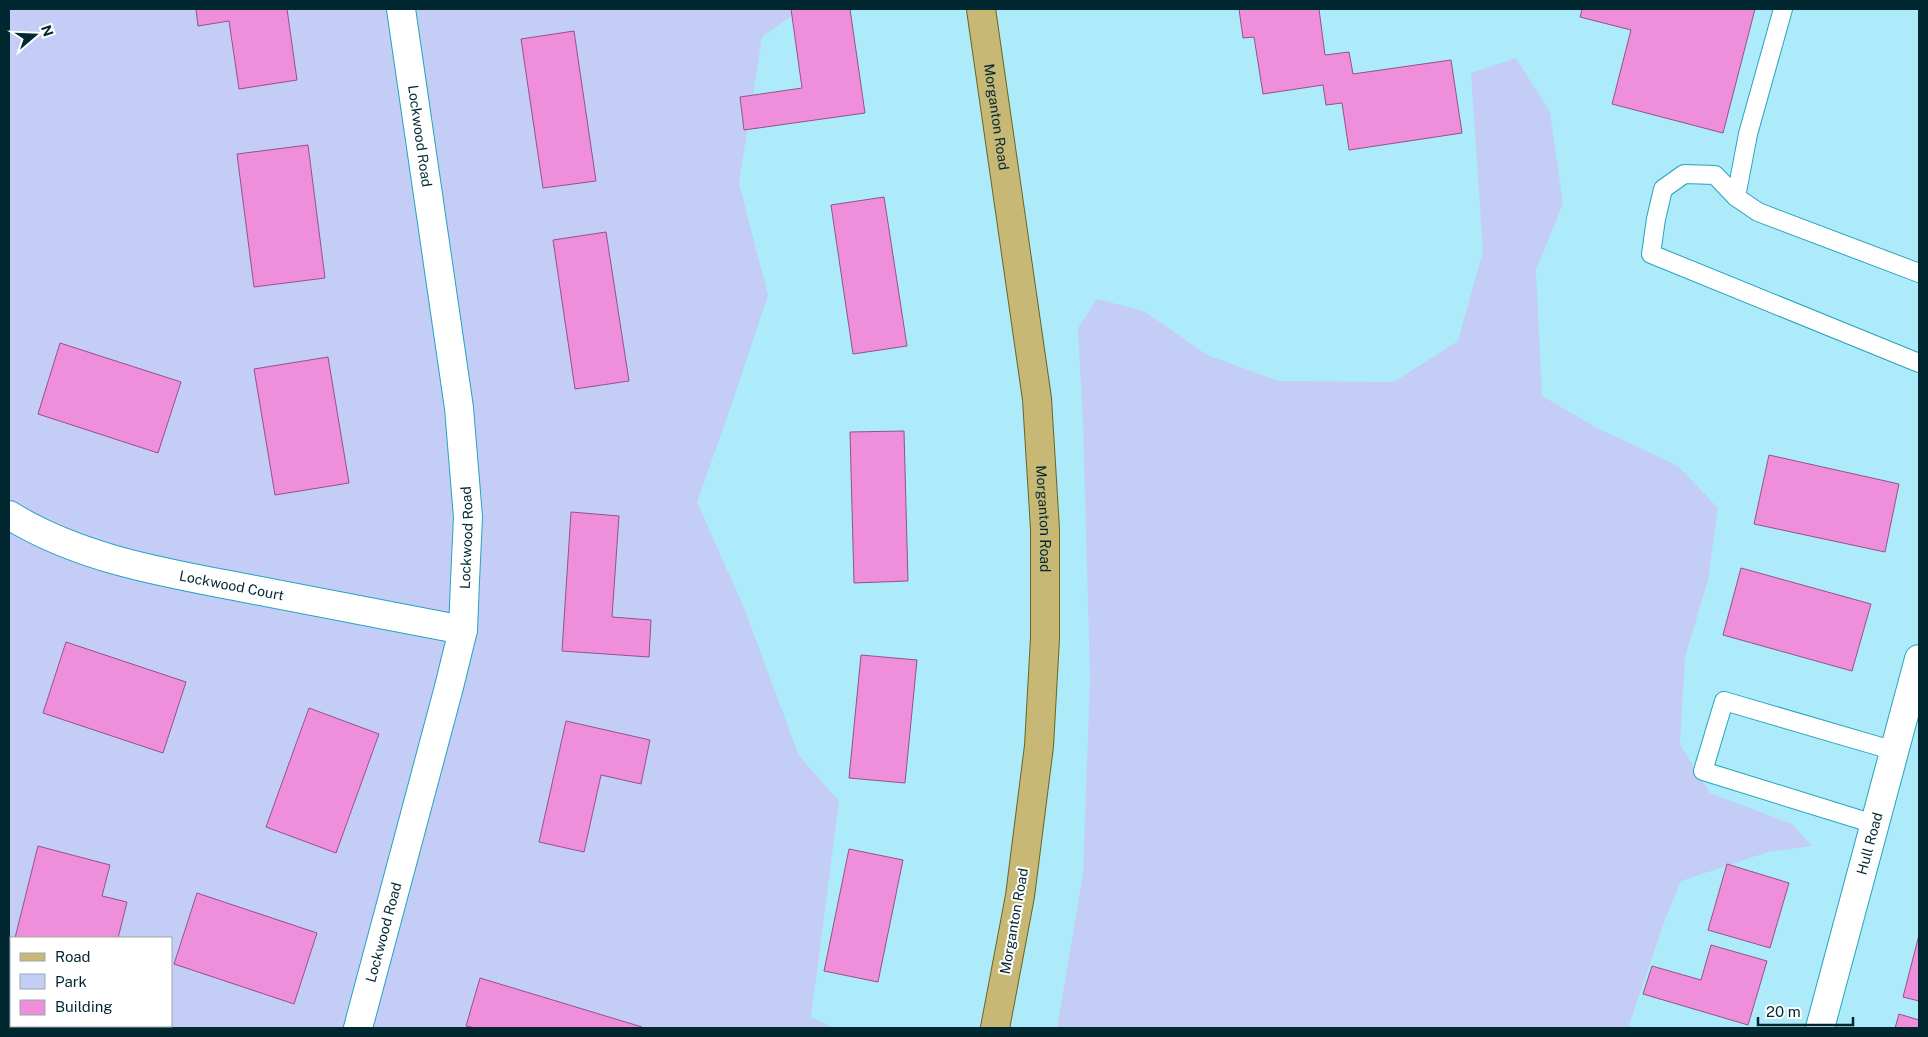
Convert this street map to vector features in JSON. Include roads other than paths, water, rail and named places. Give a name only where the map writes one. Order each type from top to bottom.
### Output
[{"type":"main road","name":"Morganton Road","points":[[981,9],[1037,399],[1045,529],[1045,638],[1039,746],[1020,896],[995,1028]]},
{"type":"street","name":"Lockwood Road","points":[[358,1028],[463,630],[468,517],[459,408],[401,9]]},
{"type":"street","name":"Lockwood Court","points":[[9,515],[23,524],[83,550],[144,569],[463,630]]},
{"type":"street","name":"Hull Road","points":[[1820,1028],[1919,659]]},
{"type":"lane","points":[[1736,196],[1748,134],[1783,9]]},
{"type":"lane","points":[[1919,273],[1758,212],[1736,196],[1715,175],[1684,174],[1663,190],[1656,218],[1651,254],[1919,363]]},
{"type":"lane","points":[[1874,824],[1703,771],[1724,701],[1895,750]]}]
